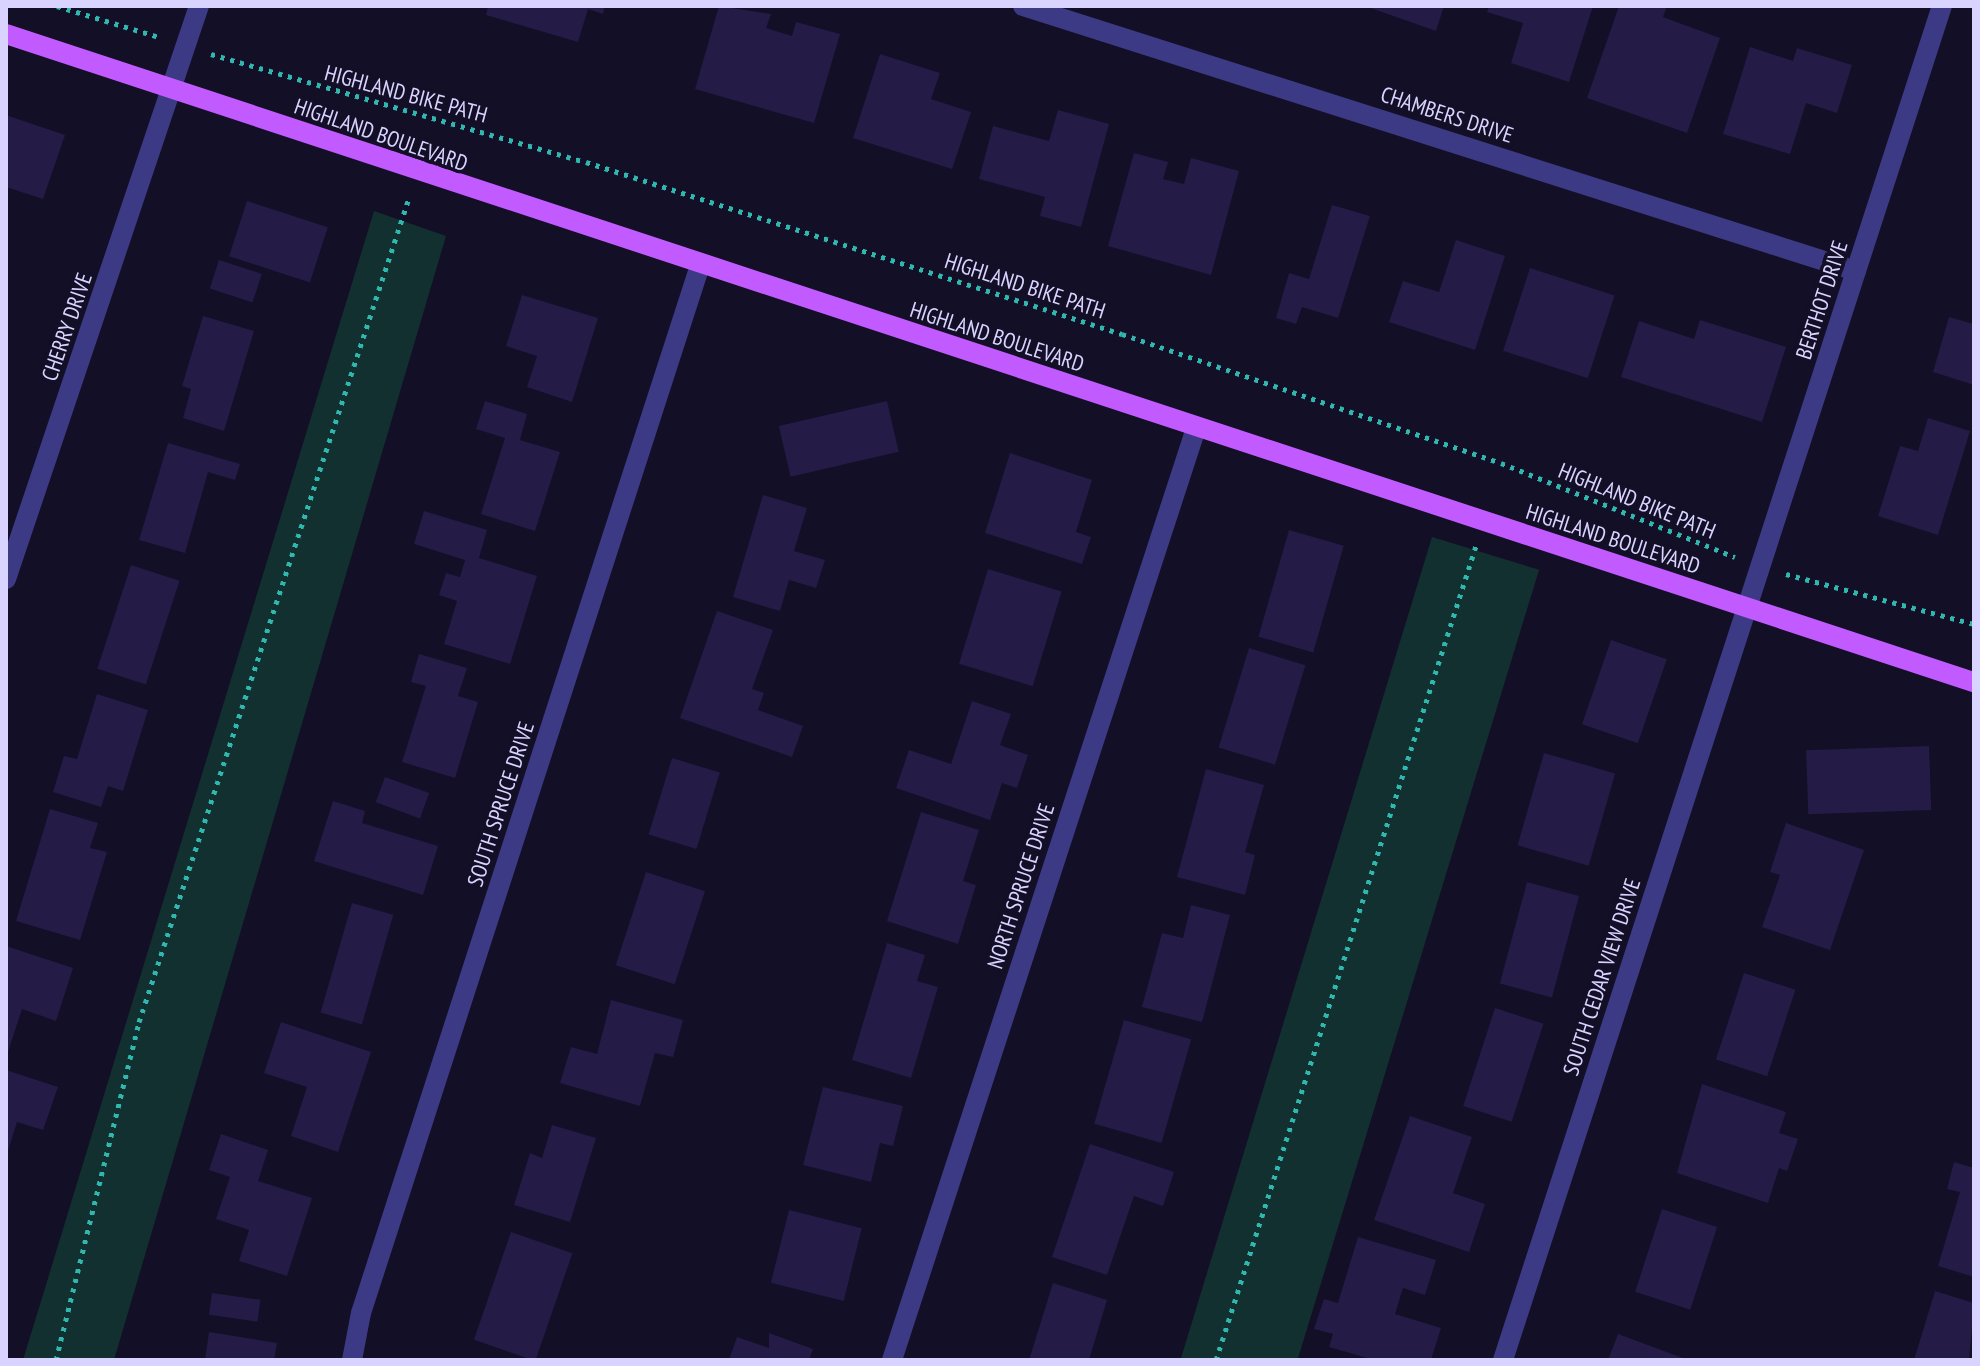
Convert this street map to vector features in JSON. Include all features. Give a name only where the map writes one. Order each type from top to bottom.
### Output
[{"type":"main road","name":"HIGHLAND BOULEVARD","points":[[6,34],[417,173],[1974,682]]},
{"type":"street","name":"CHERRY DRIVE","points":[[6,579],[199,6]]},
{"type":"street","name":"CHAMBERS DRIVE","points":[[1023,6],[1856,271]]},
{"type":"street","name":"BERTHOT DRIVE","points":[[1747,609],[1942,6]]},
{"type":"street","name":"SOUTH SPRUCE DRIVE","points":[[352,1360],[361,1313],[700,265]]},
{"type":"street","name":"NORTH SPRUCE DRIVE","points":[[892,1360],[1196,428]]},
{"type":"street","name":"SOUTH CEDAR VIEW DRIVE","points":[[1503,1360],[1747,609]]},
{"type":"path","name":"HIGHLAND BIKE PATH","points":[[57,6],[187,45],[257,71],[586,162],[1122,334],[1501,463],[1761,567],[1974,624]]},
{"type":"path","points":[[56,1360],[139,1022],[417,173]]},
{"type":"path","points":[[1216,1360],[1483,522]]},
{"type":"green space","points":[[374,211],[446,236],[114,1360],[23,1360]]},
{"type":"green space","points":[[1432,537],[1539,570],[1298,1360],[1180,1360]]},
{"type":"building","points":[[488,6],[605,6],[603,14],[588,9],[578,42],[486,15]]},
{"type":"building","points":[[719,6],[771,14],[766,28],[792,36],[796,22],[840,34],[814,123],[695,89]]},
{"type":"building","points":[[1365,6],[1444,6],[1436,31]]},
{"type":"building","points":[[1489,6],[1593,6],[1569,82],[1511,63],[1523,23],[1487,12]]},
{"type":"building","points":[[1619,6],[1667,6],[1663,17],[1720,38],[1687,133],[1587,98]]},
{"type":"building","points":[[1750,47],[1793,61],[1797,48],[1852,65],[1837,113],[1806,103],[1790,154],[1723,134]]},
{"type":"building","points":[[880,54],[940,73],[931,99],[971,112],[952,169],[853,138]]},
{"type":"building","points":[[1058,110],[1109,124],[1081,227],[1040,216],[1045,197],[979,179],[993,126],[1049,141]]},
{"type":"building","points":[[6,115],[65,135],[43,199],[6,187]]},
{"type":"building","points":[[1134,153],[1168,162],[1163,179],[1184,184],[1191,158],[1239,171],[1211,275],[1108,246]]},
{"type":"building","points":[[247,201],[328,227],[310,282],[229,256]]},
{"type":"building","points":[[1332,205],[1370,216],[1338,318],[1302,307],[1296,324],[1276,318],[1289,273],[1309,279]]},
{"type":"building","points":[[1456,240],[1505,256],[1475,350],[1389,322],[1403,281],[1439,292]]},
{"type":"building","points":[[219,260],[262,274],[253,302],[210,289]]},
{"type":"building","points":[[1530,268],[1615,296],[1588,378],[1503,351]]},
{"type":"building","points":[[522,295],[598,318],[572,402],[527,387],[537,356],[506,346]]},
{"type":"building","points":[[203,316],[254,331],[224,431],[183,418],[191,389],[182,386]]},
{"type":"building","points":[[1949,317],[1974,324],[1974,385],[1933,372]]},
{"type":"building","points":[[1700,320],[1786,347],[1762,422],[1621,377],[1639,321],[1694,339]]},
{"type":"building","points":[[485,401],[527,414],[520,440],[560,452],[535,531],[481,514],[505,438],[476,429]]},
{"type":"building","points":[[887,401],[899,452],[791,477],[779,426]]},
{"type":"building","points":[[1928,418],[1970,431],[1938,535],[1878,516],[1900,446],[1918,451]]},
{"type":"building","points":[[168,443],[240,464],[235,480],[208,472],[185,553],[139,540]]},
{"type":"building","points":[[1010,453],[1092,480],[1076,532],[1091,537],[1082,564],[985,533]]},
{"type":"building","points":[[763,495],[807,508],[794,551],[825,560],[816,588],[789,580],[780,611],[733,597]]},
{"type":"building","points":[[424,511],[487,530],[479,558],[537,576],[510,664],[444,644],[457,601],[439,595],[446,573],[460,577],[465,560],[414,544]]},
{"type":"building","points":[[1289,530],[1344,546],[1313,652],[1258,637]]},
{"type":"building","points":[[131,565],[180,581],[146,684],[97,669]]},
{"type":"building","points":[[988,569],[1062,592],[1033,686],[959,664]]},
{"type":"building","points":[[717,611],[773,630],[752,689],[764,693],[758,710],[803,726],[792,757],[680,718]]},
{"type":"building","points":[[1611,640],[1667,659],[1638,743],[1582,724]]},
{"type":"building","points":[[1249,648],[1305,665],[1275,765],[1219,747]]},
{"type":"building","points":[[419,654],[467,668],[458,696],[478,702],[455,778],[402,762],[426,686],[411,682]]},
{"type":"building","points":[[97,694],[148,710],[123,791],[108,786],[101,807],[53,792],[64,756],[77,759]]},
{"type":"building","points":[[972,701],[1011,714],[1000,745],[1028,755],[1017,788],[1002,783],[990,820],[896,788],[909,750],[951,764]]},
{"type":"building","points":[[1929,746],[1931,810],[1808,814],[1806,750]]},
{"type":"building","points":[[1544,753],[1615,773],[1589,866],[1518,845]]},
{"type":"building","points":[[672,758],[720,773],[696,849],[649,835]]},
{"type":"building","points":[[1206,769],[1264,785],[1245,852],[1255,855],[1245,895],[1177,877]]},
{"type":"building","points":[[385,777],[429,793],[420,818],[376,802]]},
{"type":"building","points":[[333,801],[365,811],[362,823],[438,846],[423,895],[314,861]]},
{"type":"building","points":[[50,809],[98,823],[90,848],[107,852],[80,940],[16,921]]},
{"type":"building","points":[[921,812],[979,830],[963,881],[976,885],[958,944],[887,921]]},
{"type":"building","points":[[1786,823],[1864,850],[1830,950],[1762,927],[1780,875],[1770,872]]},
{"type":"building","points":[[646,872],[705,891],[675,984],[616,965]]},
{"type":"building","points":[[1527,882],[1579,896],[1552,997],[1500,983]]},
{"type":"building","points":[[352,903],[393,915],[362,1024],[321,1013]]},
{"type":"building","points":[[1191,905],[1230,915],[1202,1022],[1142,1007],[1162,933],[1183,938]]},
{"type":"building","points":[[887,943],[925,955],[917,981],[938,987],[911,1078],[852,1060]]},
{"type":"building","points":[[6,946],[73,968],[56,1021],[22,1009],[7,1055]]},
{"type":"building","points":[[1744,973],[1795,990],[1767,1076],[1716,1060]]},
{"type":"building","points":[[611,1000],[683,1020],[673,1057],[655,1053],[640,1106],[560,1083],[571,1047],[597,1054]]},
{"type":"building","points":[[1495,1008],[1544,1024],[1512,1122],[1463,1106]]},
{"type":"building","points":[[1124,1020],[1191,1039],[1162,1143],[1094,1124]]},
{"type":"building","points":[[281,1022],[371,1052],[338,1152],[291,1136],[307,1087],[264,1073]]},
{"type":"building","points":[[6,1070],[58,1087],[43,1130],[17,1122],[7,1154]]},
{"type":"building","points":[[1702,1084],[1786,1112],[1779,1133],[1798,1139],[1787,1171],[1779,1168],[1768,1203],[1677,1173]]},
{"type":"building","points":[[823,1087],[903,1106],[893,1146],[880,1143],[871,1182],[803,1165]]},
{"type":"building","points":[[1410,1116],[1472,1137],[1453,1193],[1485,1204],[1469,1252],[1374,1220]]},
{"type":"building","points":[[552,1125],[596,1138],[570,1222],[514,1205],[530,1153],[542,1158]]},
{"type":"building","points":[[221,1134],[268,1150],[258,1181],[312,1198],[287,1276],[239,1261],[249,1230],[216,1219],[230,1177],[209,1170]]},
{"type":"building","points":[[1090,1144],[1174,1172],[1163,1206],[1134,1196],[1107,1275],[1052,1257]]},
{"type":"building","points":[[1954,1162],[1974,1168],[1974,1277],[1938,1266],[1960,1192],[1947,1189]]},
{"type":"building","points":[[1662,1209],[1717,1227],[1690,1310],[1635,1292]]},
{"type":"building","points":[[789,1210],[862,1228],[844,1301],[771,1283]]},
{"type":"building","points":[[511,1232],[572,1253],[536,1360],[474,1340]]},
{"type":"building","points":[[1358,1237],[1436,1260],[1425,1295],[1403,1288],[1395,1314],[1441,1328],[1431,1360],[1374,1360],[1329,1347],[1333,1334],[1314,1329],[1324,1299],[1338,1303]]},
{"type":"building","points":[[1053,1283],[1107,1300],[1089,1360],[1029,1360]]},
{"type":"building","points":[[1935,1291],[1974,1303],[1969,1360],[1914,1360]]},
{"type":"building","points":[[212,1293],[261,1300],[257,1322],[209,1315]]},
{"type":"building","points":[[209,1332],[277,1343],[274,1360],[205,1360]]},
{"type":"building","points":[[769,1333],[813,1349],[809,1360],[729,1360],[737,1337],[769,1348]]},
{"type":"building","points":[[1618,1334],[1683,1358],[1608,1360]]}]
